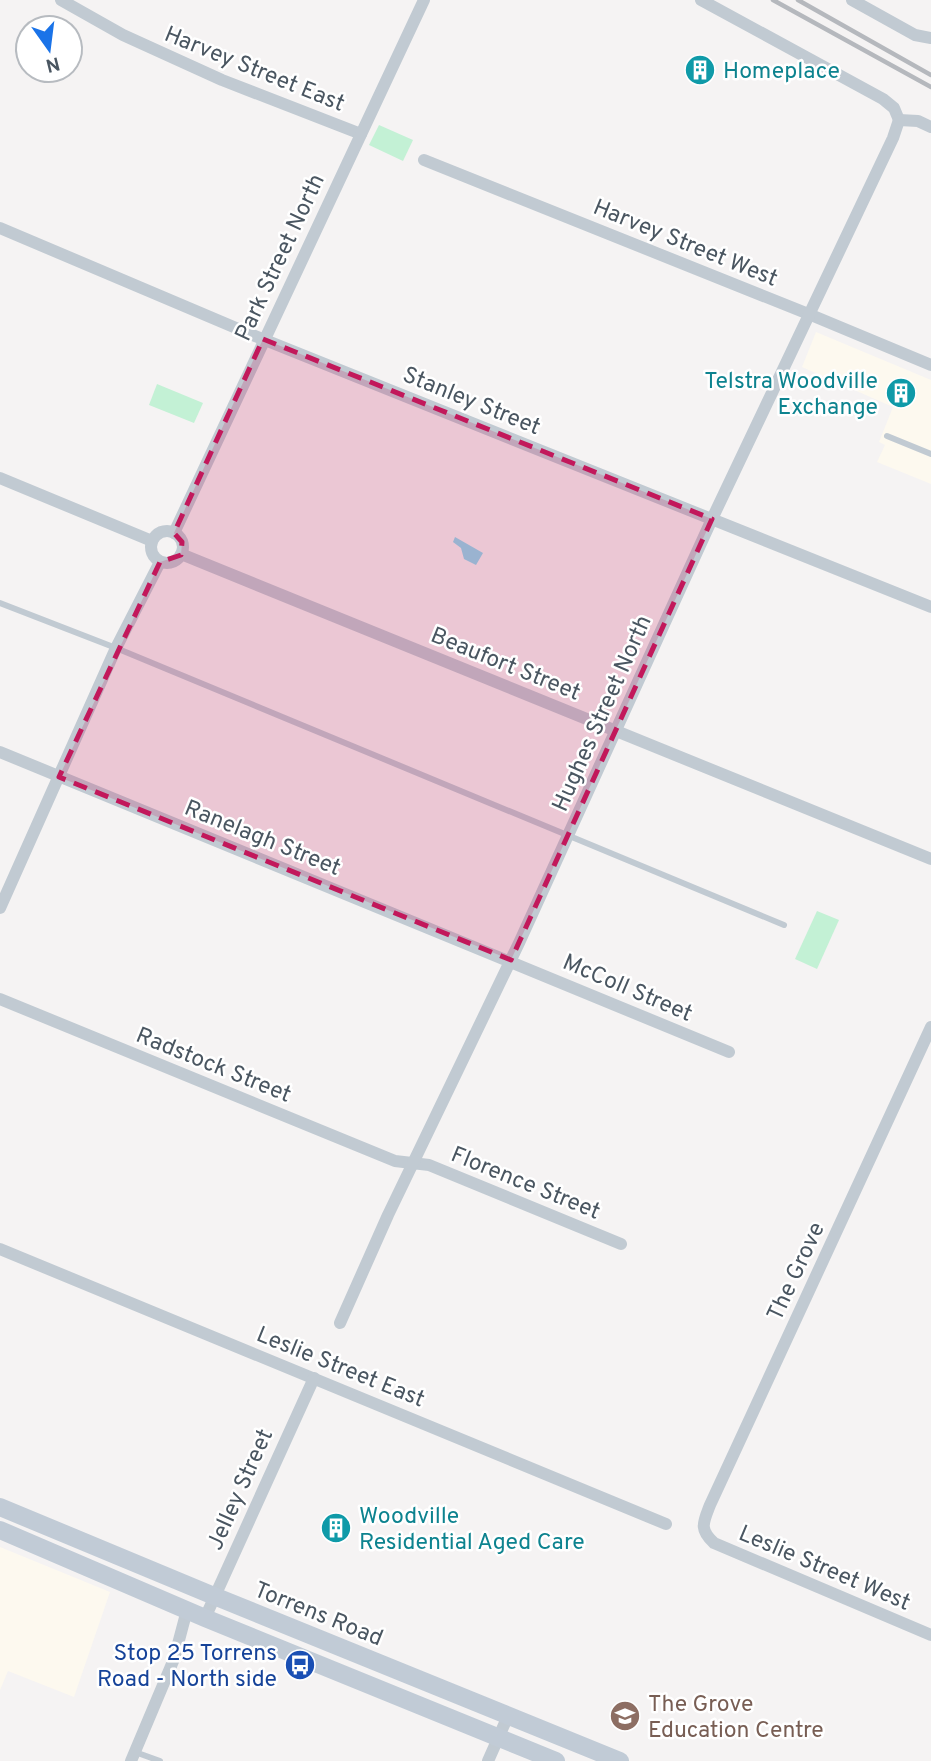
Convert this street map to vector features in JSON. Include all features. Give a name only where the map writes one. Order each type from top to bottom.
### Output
[{"type":"main road","name":"Torrens Road","points":[[0,1507],[214,1597],[620,1761]]},
{"type":"main road","name":"Torrens Road","points":[[0,1530],[205,1618],[556,1761]]},
{"type":"street","name":"Harvey Street East","points":[[61,0],[123,34],[222,80],[361,134]]},
{"type":"street","name":"Park Street North","points":[[174,533],[424,0]]},
{"type":"street","points":[[701,0],[883,99],[894,108],[899,120],[918,121],[931,127]]},
{"type":"street","points":[[852,0],[915,35],[931,38]]},
{"type":"street","name":"Hughes Street North","points":[[340,1323],[511,960],[712,519],[897,131],[899,120]]},
{"type":"street","name":"Harvey Street West","points":[[424,160],[931,365]]},
{"type":"street","name":"Stanley Street","points":[[0,228],[264,339],[931,607]]},
{"type":"street","points":[[0,478],[152,541]]},
{"type":"street","points":[[162,531],[174,533],[182,542],[181,554],[175,561],[160,562],[151,552],[152,541],[162,531]]},
{"type":"street","name":"Beaufort Street","points":[[181,554],[931,859]]},
{"type":"street","points":[[0,908],[116,648],[160,562]]},
{"type":"street","name":"Ranelagh Street","points":[[0,752],[511,960]]},
{"type":"street","name":"McColl Street","points":[[511,960],[729,1052]]},
{"type":"street","name":"Radstock Street","points":[[0,999],[395,1161],[414,1164]]},
{"type":"street","name":"The Grove","points":[[705,1534],[704,1522],[710,1505],[931,1027]]},
{"type":"street","name":"Florence Street","points":[[414,1164],[429,1165],[621,1244]]},
{"type":"street","name":"Leslie Street East","points":[[0,1249],[666,1524]]},
{"type":"street","name":"Jelley Street","points":[[205,1618],[314,1378]]},
{"type":"street","name":"Leslie Street West","points":[[705,1534],[714,1543],[738,1554],[931,1635]]},
{"type":"street","points":[[132,1756],[174,1660],[187,1610]]},
{"type":"street","points":[[488,1761],[508,1716]]},
{"type":"lane","points":[[887,436],[931,454]]},
{"type":"lane","points":[[0,603],[116,648],[784,925]]},
{"type":"lane","points":[[132,1756],[160,1761]]},
{"type":"highlighted area","points":[[263,339],[712,519],[511,960],[59,777],[160,562],[181,555],[182,542],[174,533]]},
{"type":"shaded area","name":"Telstra Woodville Exchange","points":[[816,332],[931,380],[931,484],[877,462],[885,445],[879,442],[893,407],[802,367]]},
{"type":"shaded area","points":[[0,1547],[110,1592],[74,1697],[8,1671],[0,1690]]},
{"type":"green space","points":[[379,125],[413,140],[403,161],[369,145]]},
{"type":"green space","points":[[157,384],[203,403],[194,423],[149,405]]},
{"type":"green space","points":[[817,911],[839,920],[817,969],[795,959]]},
{"type":"water","points":[[455,537],[483,553],[476,565],[464,559],[461,548],[453,542]]},
{"type":"railway","points":[[773,0],[931,87]]},
{"type":"railway","points":[[798,0],[931,75]]},
{"type":"place","name":"Homeplace","points":[[700,70]]},
{"type":"place","name":"Telstra Woodville Exchange","points":[[901,393]]},
{"type":"place","name":"Woodville Residential Aged Care","points":[[336,1528]]},
{"type":"place","name":"Stop 25 Torrens Road - North side","points":[[300,1665]]},
{"type":"place","name":"The Grove Education Centre","points":[[625,1716]]}]
